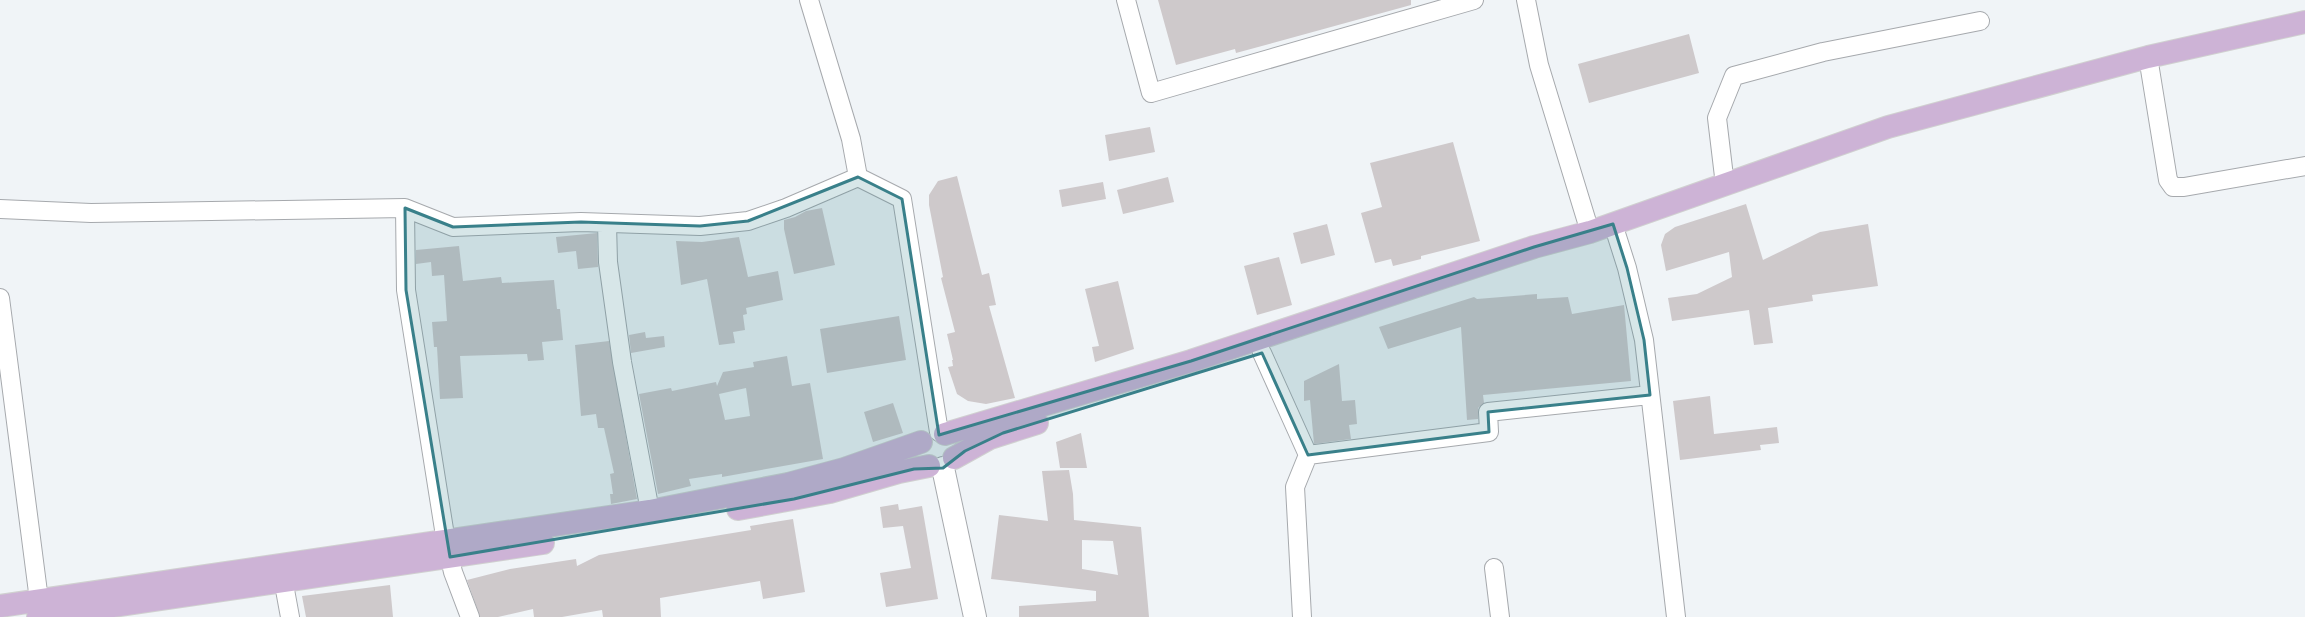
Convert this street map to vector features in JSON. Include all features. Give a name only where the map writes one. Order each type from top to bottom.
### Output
[{"type":"main road","points":[[448,550],[767,488],[828,483],[935,436],[1191,361],[1534,247],[1590,232],[1888,127],[2148,57],[2305,22]]},
{"type":"main road","points":[[0,606],[38,608],[448,550],[587,536],[828,483],[942,464],[977,444],[1003,433],[1262,353],[1546,258],[1590,232]]},
{"type":"main road","points":[[935,436],[955,444],[942,464]]},
{"type":"main road","points":[[935,436],[920,456],[942,464]]},
{"type":"street","points":[[809,0],[851,139],[858,177]]},
{"type":"street","points":[[1126,0],[1151,93],[1474,0]]},
{"type":"street","points":[[1526,0],[1539,65],[1590,232]]},
{"type":"street","points":[[1724,185],[1717,118],[1734,76],[1824,52],[1980,21]]},
{"type":"street","points":[[2148,57],[2168,180],[2173,187],[2184,187],[2305,166]]},
{"type":"street","points":[[0,209],[91,213],[405,208],[453,227],[512,223],[607,223],[700,226],[748,221],[786,208],[858,177],[902,199],[935,436]]},
{"type":"street","points":[[405,208],[406,290],[448,550],[453,572],[470,617]]},
{"type":"street","points":[[607,223],[608,262],[622,362],[650,511]]},
{"type":"street","points":[[1612,224],[1627,268],[1644,340],[1676,617]]},
{"type":"street","points":[[0,298],[38,608]]},
{"type":"street","points":[[1262,353],[1308,456],[1295,487],[1302,617]]},
{"type":"street","points":[[1308,456],[1489,432],[1488,412],[1650,395]]},
{"type":"street","points":[[942,464],[975,617]]},
{"type":"street","points":[[1494,568],[1500,617]]},
{"type":"street","points":[[282,573],[290,617]]},
{"type":"highlighted area","points":[[858,177],[902,199],[939,435],[1191,361],[1534,247],[1613,224],[1627,268],[1644,340],[1650,395],[1488,412],[1489,432],[1308,455],[1262,353],[1003,433],[965,451],[943,468],[914,469],[794,499],[450,557],[406,290],[405,208],[453,227],[581,222],[700,226],[748,221]]},
{"type":"building","points":[[1158,0],[1411,0],[1411,5],[1236,53],[1235,49],[1176,65]]},
{"type":"building","points":[[1689,34],[1699,73],[1589,103],[1578,64]]},
{"type":"building","points":[[1150,127],[1155,152],[1109,161],[1105,135]]},
{"type":"building","points":[[1453,142],[1480,241],[1421,256],[1421,259],[1393,266],[1391,259],[1375,263],[1361,213],[1382,207],[1370,163]]},
{"type":"building","points":[[957,176],[982,275],[989,273],[996,305],[989,306],[1015,398],[986,404],[968,401],[957,394],[948,367],[953,366],[953,360],[947,334],[955,332],[941,278],[943,277],[929,205],[929,195],[938,181]]},
{"type":"building","points":[[1168,177],[1174,202],[1123,214],[1117,190]]},
{"type":"building","points":[[1103,182],[1106,199],[1062,207],[1059,190]]},
{"type":"building","points":[[1746,204],[1763,260],[1820,232],[1868,224],[1878,286],[1812,295],[1813,301],[1768,308],[1773,343],[1754,345],[1749,310],[1672,321],[1668,298],[1697,294],[1732,277],[1729,252],[1666,271],[1661,245],[1665,234],[1675,227]]},
{"type":"building","points":[[822,208],[835,265],[794,274],[784,229],[784,220],[795,217],[806,211]]},
{"type":"building","points":[[1327,224],[1335,255],[1301,264],[1293,233]]},
{"type":"building","points":[[597,233],[598,267],[578,269],[576,251],[558,253],[556,237]]},
{"type":"building","points":[[739,237],[748,277],[778,271],[783,300],[746,308],[747,314],[743,315],[745,330],[733,332],[735,343],[719,345],[707,279],[681,285],[676,241],[702,242]]},
{"type":"building","points":[[459,246],[463,281],[501,277],[502,283],[554,280],[557,309],[560,309],[563,340],[542,342],[544,360],[528,361],[527,354],[460,356],[463,398],[440,399],[437,347],[434,347],[432,322],[447,321],[444,275],[432,276],[431,262],[416,264],[416,250]]},
{"type":"building","points":[[1279,257],[1292,305],[1257,315],[1244,266]]},
{"type":"building","points":[[1118,281],[1134,349],[1095,362],[1092,347],[1099,346],[1085,289]]},
{"type":"building","points":[[1537,294],[1537,299],[1568,297],[1572,314],[1624,305],[1631,381],[1483,395],[1484,403],[1478,408],[1478,419],[1467,420],[1461,327],[1388,349],[1379,327],[1474,297],[1477,299]]},
{"type":"building","points":[[899,316],[906,360],[827,373],[820,329]]},
{"type":"building","points":[[645,332],[646,338],[664,336],[665,347],[631,353],[629,335]]},
{"type":"building","points":[[609,341],[637,499],[611,504],[610,494],[613,494],[610,474],[614,473],[604,428],[598,428],[596,414],[581,416],[575,345]]},
{"type":"building","points":[[787,356],[792,386],[810,383],[823,459],[722,477],[722,474],[689,479],[691,486],[658,494],[639,394],[671,388],[672,391],[716,382],[717,386],[723,372],[754,367],[753,362]],"holes":[[[746,388],[750,416],[725,420],[719,394]]]},
{"type":"building","points":[[1339,364],[1342,401],[1355,400],[1357,424],[1349,425],[1351,439],[1314,444],[1310,400],[1304,401],[1304,381]]},
{"type":"building","points":[[1710,396],[1714,434],[1777,427],[1779,443],[1760,445],[1761,450],[1680,460],[1673,401]]},
{"type":"building","points":[[893,403],[903,433],[873,442],[864,412]]},
{"type":"building","points":[[1081,433],[1087,468],[1060,468],[1056,442]]},
{"type":"building","points":[[1069,470],[1073,494],[1074,520],[1141,527],[1149,617],[1019,617],[1019,606],[1096,601],[1096,591],[991,579],[999,515],[1048,521],[1042,471]],"holes":[[[1082,540],[1113,541],[1118,575],[1082,569]]]},
{"type":"building","points":[[898,504],[899,510],[922,506],[938,599],[886,607],[880,573],[911,568],[903,526],[883,528],[880,507]]},
{"type":"building","points":[[793,519],[805,592],[763,599],[760,581],[660,598],[661,617],[603,617],[602,610],[562,617],[534,617],[533,609],[498,617],[480,617],[467,580],[510,569],[576,559],[577,566],[599,555],[751,530],[750,526]]},
{"type":"building","points":[[390,585],[393,617],[306,617],[302,596]]}]
